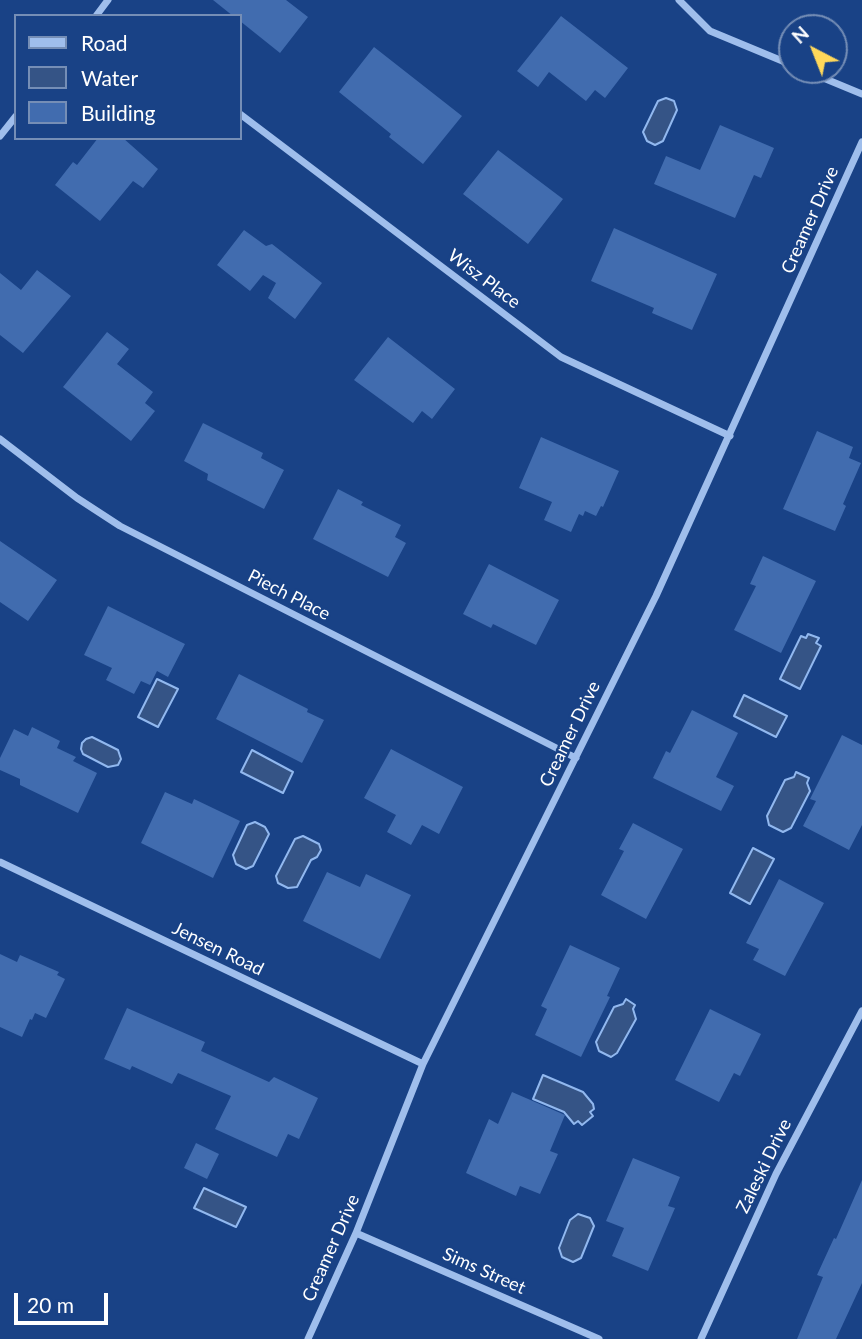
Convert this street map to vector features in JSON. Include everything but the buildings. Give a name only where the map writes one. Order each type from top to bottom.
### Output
[{"type":"street","points":[[98,12],[108,0]]},
{"type":"street","points":[[679,0],[710,31],[778,59]]},
{"type":"street","points":[[838,84],[862,94]]},
{"type":"street","name":"Wisz Place","points":[[242,116],[561,357],[730,436]]},
{"type":"street","points":[[0,136],[14,118]]},
{"type":"street","name":"Creamer Drive","points":[[308,1339],[356,1233],[423,1064],[656,596],[862,142]]},
{"type":"street","name":"Piech Place","points":[[0,439],[77,498],[120,526],[576,758]]},
{"type":"street","name":"Jensen Road","points":[[0,862],[423,1064]]},
{"type":"street","name":"Zaleski Drive","points":[[701,1339],[776,1174],[862,1011]]},
{"type":"street","name":"Sims Street","points":[[356,1233],[599,1339]]},
{"type":"water","points":[[666,98],[674,101],[677,110],[663,141],[655,145],[647,141],[643,132],[658,101]]},
{"type":"water","points":[[808,634],[819,638],[816,643],[821,646],[800,689],[780,679],[801,636],[806,638]]},
{"type":"water","points":[[157,679],[178,689],[158,727],[138,717]]},
{"type":"water","points":[[744,695],[787,716],[776,737],[734,716]]},
{"type":"water","points":[[92,737],[118,750],[121,759],[118,765],[108,767],[83,754],[82,743]]},
{"type":"water","points":[[252,750],[293,772],[283,793],[241,772]]},
{"type":"water","points":[[796,772],[809,778],[807,783],[810,791],[791,828],[783,832],[769,825],[767,816],[785,780],[794,777]]},
{"type":"water","points":[[255,822],[265,827],[269,834],[253,866],[246,869],[236,864],[233,855],[247,825]]},
{"type":"water","points":[[303,836],[319,844],[321,850],[317,857],[311,860],[297,887],[288,888],[278,883],[276,876],[295,839]]},
{"type":"water","points":[[753,848],[774,859],[750,904],[730,893]]},
{"type":"water","points":[[626,999],[635,1005],[633,1009],[636,1019],[617,1053],[611,1057],[599,1051],[596,1042],[614,1007],[623,1004]]},
{"type":"water","points":[[543,1075],[583,1092],[593,1104],[594,1109],[590,1112],[593,1116],[582,1125],[578,1121],[574,1124],[564,1112],[533,1099]]},
{"type":"water","points":[[204,1188],[246,1207],[236,1227],[194,1208]]},
{"type":"water","points":[[578,1214],[590,1218],[594,1226],[581,1258],[573,1262],[562,1257],[559,1248],[570,1220]]}]
